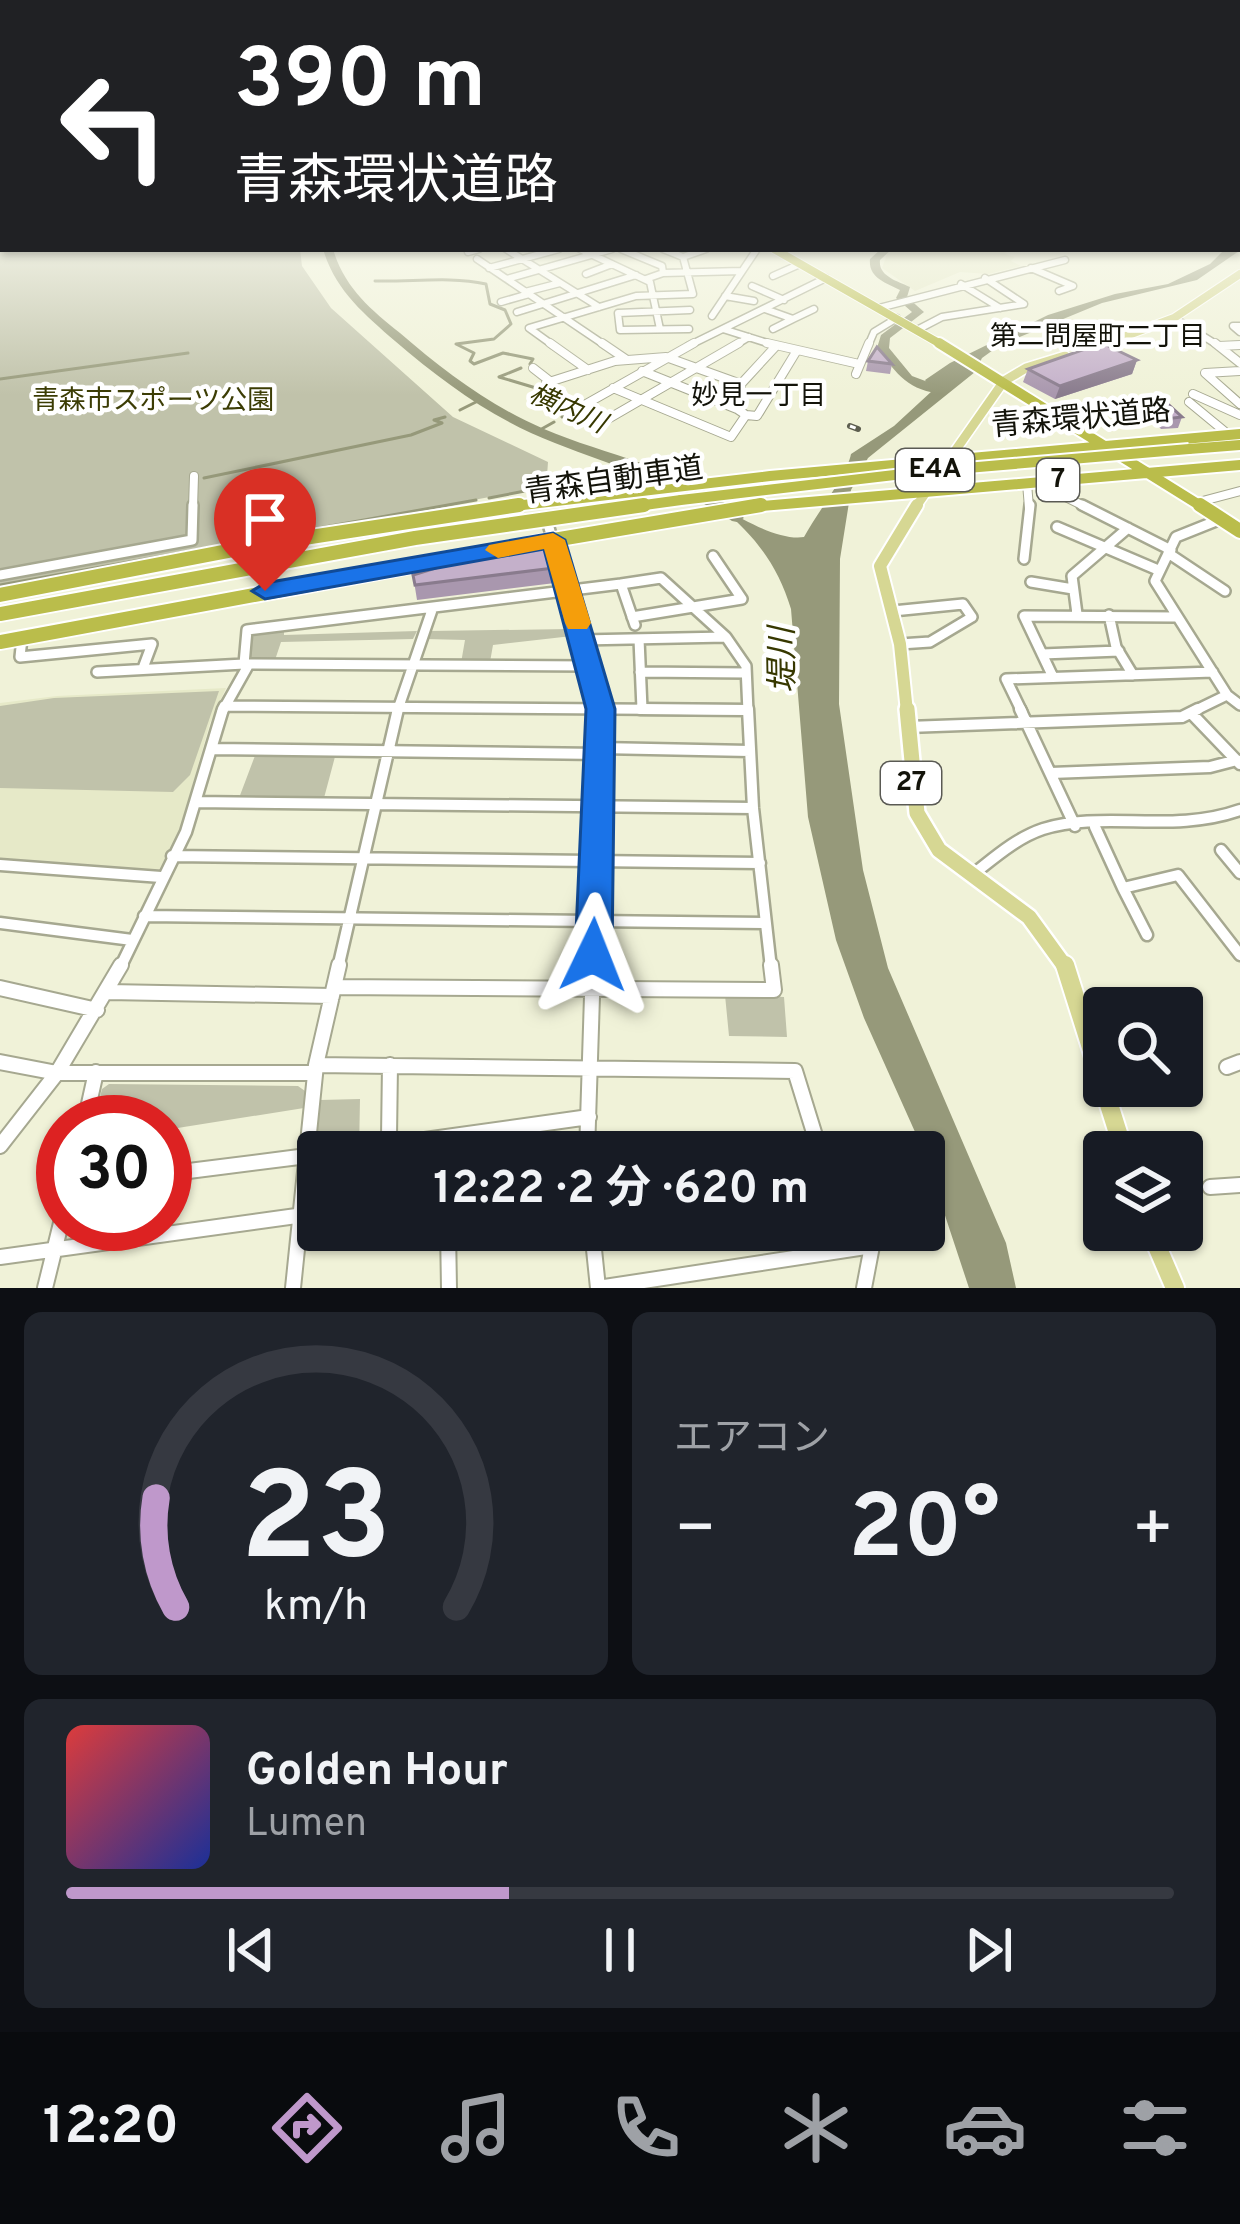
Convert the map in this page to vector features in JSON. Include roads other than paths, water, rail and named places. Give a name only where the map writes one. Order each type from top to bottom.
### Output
[{"type":"highway","points":[[821,275],[988,371],[1240,531]]},
{"type":"highway","name":"青森環状道路","points":[[0,595],[305,537],[545,514],[661,490],[951,458],[1234,435]]},
{"type":"highway","name":"青森自動車道","points":[[0,614],[372,546],[681,500],[920,472],[1240,445]]},
{"type":"highway","name":"青森環状道路","points":[[518,547],[753,506],[1240,465]]},
{"type":"highway","points":[[0,642],[459,557]]},
{"type":"main road","points":[[1004,382],[1026,368],[1174,318],[1238,275]]},
{"type":"main road","name":"27","points":[[1004,382],[880,566],[900,644],[917,813],[939,850],[1029,917],[1065,964],[1117,1131]]},
{"type":"main road","points":[[1159,1251],[1175,1288]]},
{"type":"street","points":[[500,275],[628,361]]},
{"type":"street","points":[[507,280],[524,275]]},
{"type":"street","points":[[548,275],[599,307]]},
{"type":"street","points":[[636,275],[645,279],[653,295],[660,329]]},
{"type":"street","points":[[517,312],[636,275]]},
{"type":"street","points":[[645,279],[657,275]]},
{"type":"street","points":[[588,370],[529,328],[653,295],[693,294],[689,275]]},
{"type":"street","points":[[712,316],[740,275]]},
{"type":"street","points":[[879,308],[998,275]]},
{"type":"street","points":[[1047,275],[1072,286],[1059,291]]},
{"type":"street","points":[[579,408],[666,356],[826,278]]},
{"type":"street","points":[[916,329],[942,316],[1024,304],[985,278]]},
{"type":"street","points":[[501,302],[560,283]]},
{"type":"street","points":[[961,284],[1000,308]]},
{"type":"street","points":[[752,286],[784,300]]},
{"type":"street","points":[[725,296],[754,301]]},
{"type":"street","points":[[773,329],[814,308]]},
{"type":"street","points":[[765,309],[793,320]]},
{"type":"street","points":[[689,328],[620,330],[621,311],[690,310]]},
{"type":"street","points":[[1174,318],[1220,346],[1240,367]]},
{"type":"street","points":[[856,374],[874,332],[898,319]]},
{"type":"street","points":[[723,328],[796,352],[859,364]]},
{"type":"street","points":[[608,419],[749,337]]},
{"type":"street","points":[[1220,346],[1240,345]]},
{"type":"street","points":[[737,410],[741,384],[776,346]]},
{"type":"street","points":[[641,371],[757,416],[772,383],[796,352]]},
{"type":"street","points":[[533,368],[548,382],[666,356],[741,384]]},
{"type":"street","points":[[1238,401],[1205,373],[1240,367]]},
{"type":"street","points":[[613,388],[731,437],[746,415]]},
{"type":"street","points":[[1234,435],[1191,398],[1240,415]]},
{"type":"street","points":[[0,574],[192,540],[194,476]]},
{"type":"street","points":[[1024,559],[1031,483],[1170,551],[1225,591]]},
{"type":"street","points":[[1195,503],[1240,491]]},
{"type":"street","points":[[545,514],[601,709],[588,1131]]},
{"type":"street","points":[[1221,519],[1176,537],[1158,570],[1156,586],[1227,695],[1240,705]]},
{"type":"street","points":[[1057,526],[1158,570]]},
{"type":"street","points":[[1077,614],[1072,576],[1128,528]]},
{"type":"street","points":[[621,584],[633,621],[693,607],[745,605],[713,556]]},
{"type":"street","points":[[0,1146],[57,1073],[109,992],[195,802],[224,706],[247,664],[247,630],[661,578],[737,650],[746,674],[753,808],[773,990],[109,992]]},
{"type":"street","points":[[1031,582],[1073,589]]},
{"type":"street","points":[[892,611],[978,602]]},
{"type":"street","points":[[900,644],[930,641],[972,617],[963,604]]},
{"type":"street","points":[[309,1131],[315,1069],[388,750],[409,665],[432,610]]},
{"type":"street","points":[[1108,615],[1119,652],[1133,675]]},
{"type":"street","points":[[1054,677],[1022,617],[1176,617]]},
{"type":"street","points":[[22,638],[20,657],[152,644],[143,668]]},
{"type":"street","points":[[582,640],[725,638]]},
{"type":"street","points":[[639,639],[641,709]]},
{"type":"street","points":[[1042,654],[1119,652]]},
{"type":"street","points":[[97,672],[247,664],[590,666]]},
{"type":"street","points":[[640,672],[746,674]]},
{"type":"street","points":[[1075,826],[1006,679],[1213,672]]},
{"type":"street","points":[[905,727],[1193,715],[1227,695]]},
{"type":"street","points":[[224,706],[747,710]]},
{"type":"street","points":[[1193,715],[1238,762]]},
{"type":"street","points":[[211,749],[750,751]]},
{"type":"street","points":[[1052,773],[1238,762]]},
{"type":"street","points":[[195,802],[753,808]]},
{"type":"street","points":[[972,875],[1016,842],[1043,830],[1180,824],[1240,810]]},
{"type":"street","points":[[1095,827],[1148,934]]},
{"type":"street","points":[[1221,850],[1240,872]]},
{"type":"street","points":[[172,856],[760,863]]},
{"type":"street","points":[[0,865],[161,877]]},
{"type":"street","points":[[1124,888],[1178,875],[1240,955]]},
{"type":"street","points":[[144,916],[765,923]]},
{"type":"street","points":[[0,923],[132,940]]},
{"type":"street","points":[[0,988],[98,1010]]},
{"type":"street","points":[[0,1062],[57,1073],[390,1065],[795,1071],[813,1131]]},
{"type":"street","points":[[390,1065],[389,1137],[396,1144],[589,1118]]},
{"type":"street","points":[[91,1095],[96,1072]]},
{"type":"street","points":[[192,1171],[297,1157]]},
{"type":"street","points":[[1210,1187],[1240,1185]]},
{"type":"street","points":[[192,1231],[297,1216]]},
{"type":"street","points":[[293,1288],[297,1247]]},
{"type":"street","points":[[0,1258],[48,1251]]},
{"type":"street","points":[[45,1288],[55,1251]]},
{"type":"street","points":[[448,1251],[448,1288]]},
{"type":"street","points":[[594,1251],[598,1288],[798,1251]]},
{"type":"street","points":[[863,1288],[867,1251]]},
{"type":"waterway","name":"横内川","points":[[338,275],[363,308],[483,402],[542,433],[691,490],[737,518]]},
{"type":"waterway","points":[[879,275],[906,289],[901,298],[919,312],[885,337],[883,348],[908,379],[940,391]]},
{"type":"waterway","points":[[375,281],[486,284],[490,304],[505,310],[511,324],[494,339],[456,344],[474,353],[470,361],[474,364],[503,353],[533,359],[530,364]]},
{"type":"waterway","points":[[0,379],[188,353]]},
{"type":"waterway","points":[[521,368],[499,377],[536,388],[569,409],[562,417]]},
{"type":"waterway","points":[[460,410],[480,400]]},
{"type":"waterway","points":[[204,478],[411,435],[442,423],[434,420],[445,417]]},
{"type":"waterway","points":[[538,431],[554,422]]},
{"type":"waterway","name":"横内川","points":[[658,475],[665,475]]},
{"type":"waterway","points":[[539,489],[627,479]]},
{"type":"waterway","points":[[489,498],[525,491]]},
{"type":"waterway","points":[[0,585],[476,500]]},
{"type":"railway","points":[[850,426],[858,429]]},
{"type":"district","name":"第二問屋町二丁目","points":[[1098,338]]},
{"type":"district","name":"妙見一丁目","points":[[759,397]]},
{"type":"park label","name":"青森市スポーツ公園","points":[[153,402]]},
{"type":"water label","name":"堤川","points":[[785,660]]}]
